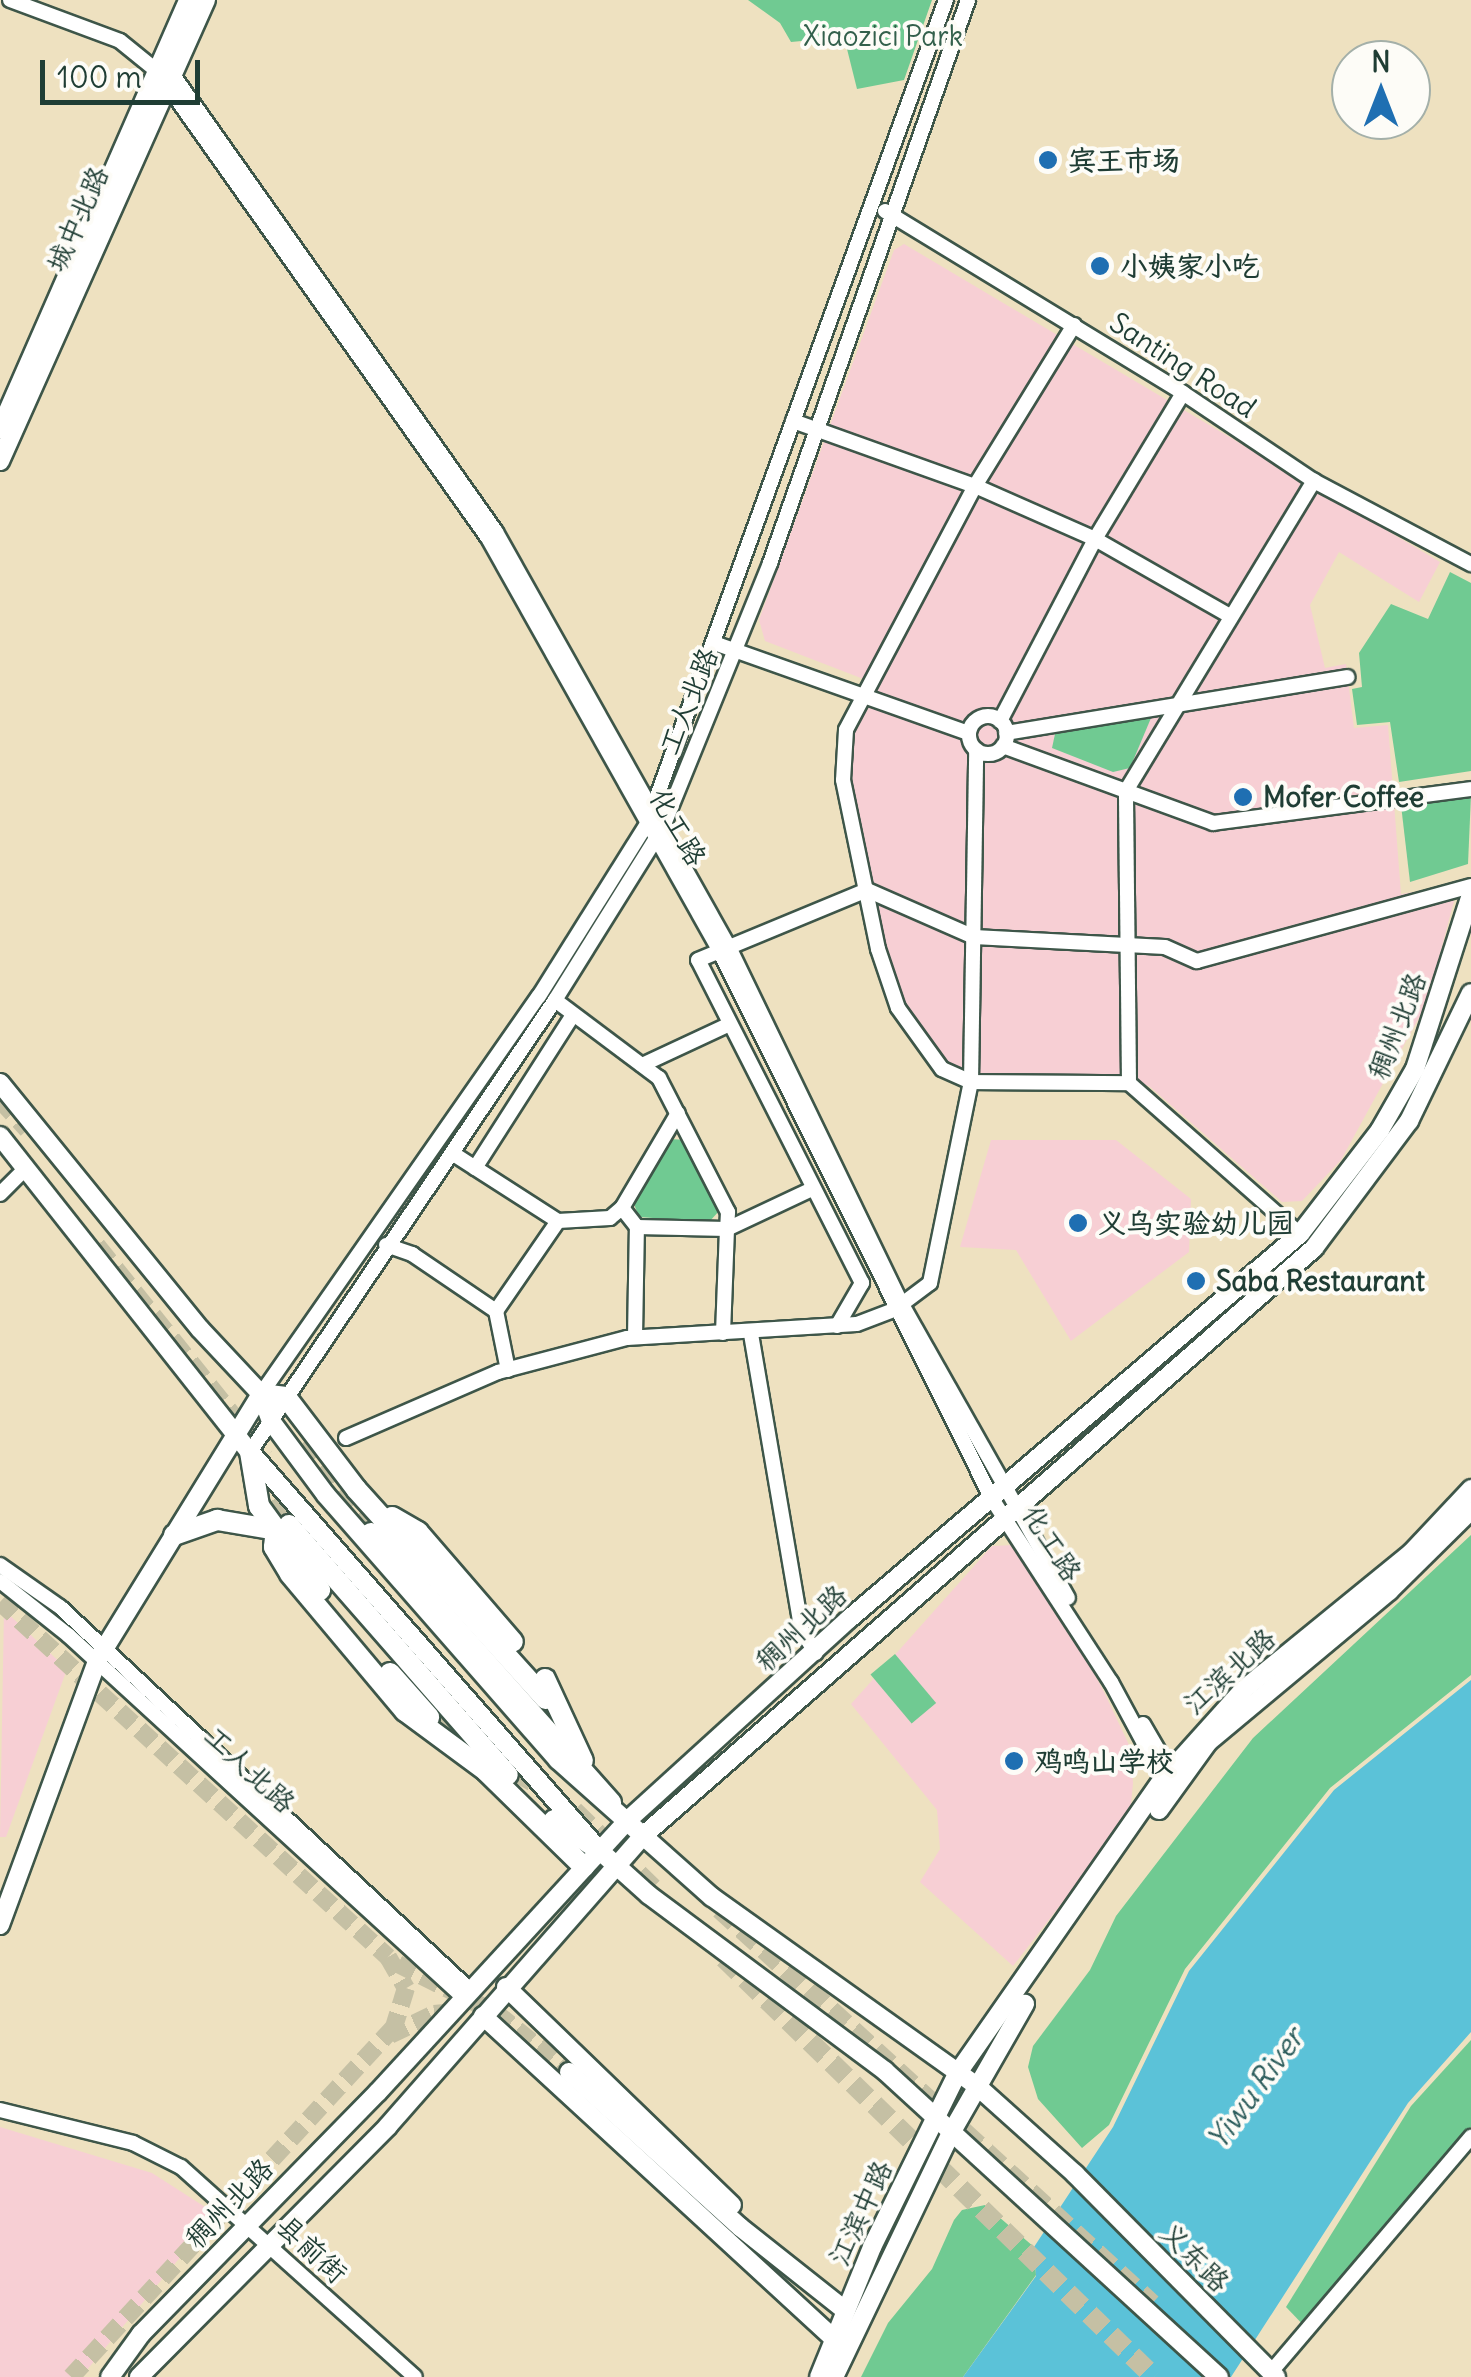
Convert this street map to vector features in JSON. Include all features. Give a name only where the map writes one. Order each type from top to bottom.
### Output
[{"type":"highway","points":[[261,1394],[286,1397],[378,1511],[546,1699]]},
{"type":"highway","points":[[250,1452],[259,1506],[445,1710],[567,1833],[598,1850]]},
{"type":"highway","points":[[378,1511],[418,1532],[557,1694],[593,1781]]},
{"type":"highway","points":[[174,1535],[218,1520],[282,1528],[429,1717]]},
{"type":"highway","points":[[282,1528],[274,1547],[290,1574],[405,1712],[486,1770],[584,1867]]},
{"type":"highway","points":[[371,1533],[611,1802]]},
{"type":"main road","name":"城中北路","points":[[0,461],[164,72],[188,0]]},
{"type":"main road","name":"城中北路","points":[[0,429],[164,72],[206,0]]},
{"type":"main road","name":"稠州北路","points":[[110,2377],[141,2334],[468,1994],[629,1818],[1300,1234],[1380,1130],[1415,1069],[1471,895]]},
{"type":"main road","name":"稠州北路","points":[[139,2377],[272,2247],[644,1835],[1314,1248],[1410,1121],[1471,993]]},
{"type":"main road","points":[[0,1083],[200,1329],[261,1394],[100,1656],[0,1925]]},
{"type":"main road","points":[[0,1136],[250,1452],[598,1850],[885,2071],[1220,2377]]},
{"type":"main road","name":"义东路","points":[[261,1394],[271,1421],[406,1590],[558,1760],[629,1818],[712,1897],[977,2086],[1075,2174],[1274,2375]]},
{"type":"main road","name":"江滨北路","points":[[957,2074],[1170,1781],[1244,1690],[1411,1553],[1471,1489]]},
{"type":"main road","name":"江滨北路","points":[[977,2086],[1170,1781],[1208,1742],[1389,1591],[1471,1510]]},
{"type":"main road","points":[[506,1987],[766,2242],[846,2311]]},
{"type":"main road","points":[[483,2016],[837,2341]]},
{"type":"main road","name":"江滨中路","points":[[819,2377],[957,2074]]},
{"type":"main road","points":[[750,2260],[736,2238],[565,2075],[740,2227],[766,2242]]},
{"type":"main road","name":"江滨中路","points":[[834,2377],[977,2086]]},
{"type":"main road","points":[[772,2281],[788,2279],[788,2260]]},
{"type":"street","name":"化工路","points":[[10,0],[120,41],[164,72],[496,532],[653,808],[660,832],[724,950],[897,1306],[998,1495],[1170,1781]]},
{"type":"street","name":"工人北路","points":[[261,1394],[506,1044],[647,824],[716,644],[946,0]]},
{"type":"street","name":"工人北路","points":[[250,1452],[386,1245],[555,1000],[660,832],[736,650],[968,0]]},
{"type":"street","name":"化工路","points":[[164,72],[488,538],[647,824],[660,832]]},
{"type":"street","name":"Santing Road","points":[[873,201],[891,216],[1183,392],[1314,481],[1471,564]]},
{"type":"street","points":[[1074,324],[975,486],[864,696],[842,755],[867,890],[898,1008],[942,1069],[972,1082],[1130,1083],[1300,1234]]},
{"type":"street","points":[[976,788],[1094,539],[1183,392]]},
{"type":"street","points":[[793,422],[975,486],[1094,539],[1228,615]]},
{"type":"street","points":[[1130,1083],[1126,791],[1228,615],[1314,481]]},
{"type":"street","points":[[346,1438],[508,1370],[635,1337],[751,1334],[838,1326],[897,1306],[930,1282],[972,1082],[976,750],[969,734],[716,644]]},
{"type":"street","points":[[976,750],[1001,738],[1176,704],[1346,677]]},
{"type":"street","points":[[969,734],[978,719],[1001,738],[1126,791],[1212,822],[1471,788]]},
{"type":"street","points":[[838,1326],[862,1282],[698,960],[867,890],[974,937],[1165,947],[1197,961],[1471,886]]},
{"type":"street","points":[[555,1000],[659,1078],[728,1212],[724,1333]]},
{"type":"street","points":[[476,1168],[573,1015]]},
{"type":"street","points":[[642,1065],[730,1024]]},
{"type":"street","points":[[501,1078],[525,1091]]},
{"type":"street","points":[[452,1153],[558,1222],[610,1218],[622,1208],[678,1114]]},
{"type":"street","points":[[0,1194],[26,1168]]},
{"type":"street","points":[[637,1226],[727,1229],[812,1189]]},
{"type":"street","points":[[622,1208],[637,1226],[635,1337]]},
{"type":"street","points":[[496,1311],[558,1222]]},
{"type":"street","points":[[386,1245],[412,1254],[496,1311],[508,1370]]},
{"type":"street","points":[[751,1334],[802,1631],[816,1654]]},
{"type":"street","points":[[0,1565],[60,1607],[100,1656]]},
{"type":"street","points":[[0,1581],[100,1656],[468,1994]]},
{"type":"street","name":"县前街","points":[[0,2110],[133,2143],[181,2167],[248,2222],[415,2377]]},
{"type":"street","points":[[1274,2375],[1470,2142]]},
{"type":"shaded area","points":[[904,244],[1440,562],[1419,602],[1339,552],[1310,605],[1325,668],[1346,664],[1354,728],[1388,725],[1401,894],[1432,889],[1454,901],[1427,1003],[1341,1160],[1302,1201],[1282,1202],[1149,1086],[1115,1077],[996,1078],[952,1068],[922,1041],[908,1018],[887,965],[850,781],[849,741],[879,685],[765,641],[759,620],[894,250]]},
{"type":"shaded area","name":"义乌实验幼儿园","points":[[991,1140],[1116,1140],[1191,1199],[1189,1252],[1071,1341],[1016,1250],[960,1247]]},
{"type":"shaded area","name":"鸡鸣山学校","points":[[1014,1545],[1036,1564],[1104,1692],[1130,1747],[1133,1783],[1130,1815],[1013,1966],[920,1882],[940,1849],[937,1810],[851,1704],[992,1546]]},
{"type":"shaded area","points":[[4,1610],[67,1669],[6,1837],[0,1837]]},
{"type":"shaded area","points":[[0,2127],[152,2173],[216,2214],[81,2377],[0,2377]]},
{"type":"green space","name":"Xiaozici Park","points":[[748,0],[932,0],[904,80],[857,89],[844,37],[791,42],[780,23]]},
{"type":"green space","points":[[1450,572],[1471,583],[1471,771],[1399,782],[1390,722],[1357,725],[1352,689],[1362,687],[1359,653],[1391,604],[1428,619]]},
{"type":"green space","points":[[1151,718],[1130,768],[1113,772],[1052,748],[1055,734]]},
{"type":"green space","points":[[1471,795],[1468,864],[1410,882],[1401,805]]},
{"type":"green space","points":[[669,1139],[687,1140],[720,1210],[709,1222],[639,1217],[632,1199]]},
{"type":"green space","points":[[1471,1535],[1471,1675],[1330,1788],[1185,1969],[1109,2125],[1082,2148],[1038,2099],[1028,2067],[1033,2046],[1090,1970],[1116,1916],[1253,1738]]},
{"type":"green space","points":[[895,1654],[936,1703],[912,1724],[870,1675]]},
{"type":"green space","points":[[1471,2040],[1471,2127],[1310,2332],[1286,2307],[1411,2106]]},
{"type":"green space","points":[[985,2205],[1034,2247],[1036,2275],[963,2377],[861,2377],[888,2323],[932,2269],[954,2220],[962,2210]]},
{"type":"water","name":"Yiwu River","points":[[1471,1680],[1471,2032],[1408,2103],[1231,2377],[963,2377],[1036,2276],[1034,2247],[1113,2127],[1189,1971],[1334,1790]]},
{"type":"tunnel","points":[[0,1098],[28,1129]]},
{"type":"tunnel","points":[[96,1246],[265,1457]]},
{"type":"tunnel","points":[[297,1448],[371,1533]]},
{"type":"tunnel","points":[[264,1471],[289,1525]]},
{"type":"tunnel","points":[[0,1602],[388,1957],[406,1988],[394,2027],[71,2377]]},
{"type":"tunnel","points":[[438,1725],[550,1792]]},
{"type":"tunnel","points":[[574,1811],[653,1888]]},
{"type":"tunnel","points":[[720,1909],[1152,2304]]},
{"type":"tunnel","points":[[724,1958],[1154,2377]]},
{"type":"tunnel","points":[[398,1964],[496,2013],[569,2072]]},
{"type":"tunnel","points":[[390,2035],[434,2014],[459,2012]]},
{"type":"place","name":"宾王市场","points":[[1048,160]]},
{"type":"place","name":"小姨家小吃","points":[[1100,266]]},
{"type":"place","name":"Mofer Coffee","points":[[1243,797]]},
{"type":"place","name":"义乌实验幼儿园","points":[[1078,1223]]},
{"type":"place","name":"Saba Restaurant","points":[[1196,1281]]},
{"type":"place","name":"鸡鸣山学校","points":[[1014,1761]]}]
